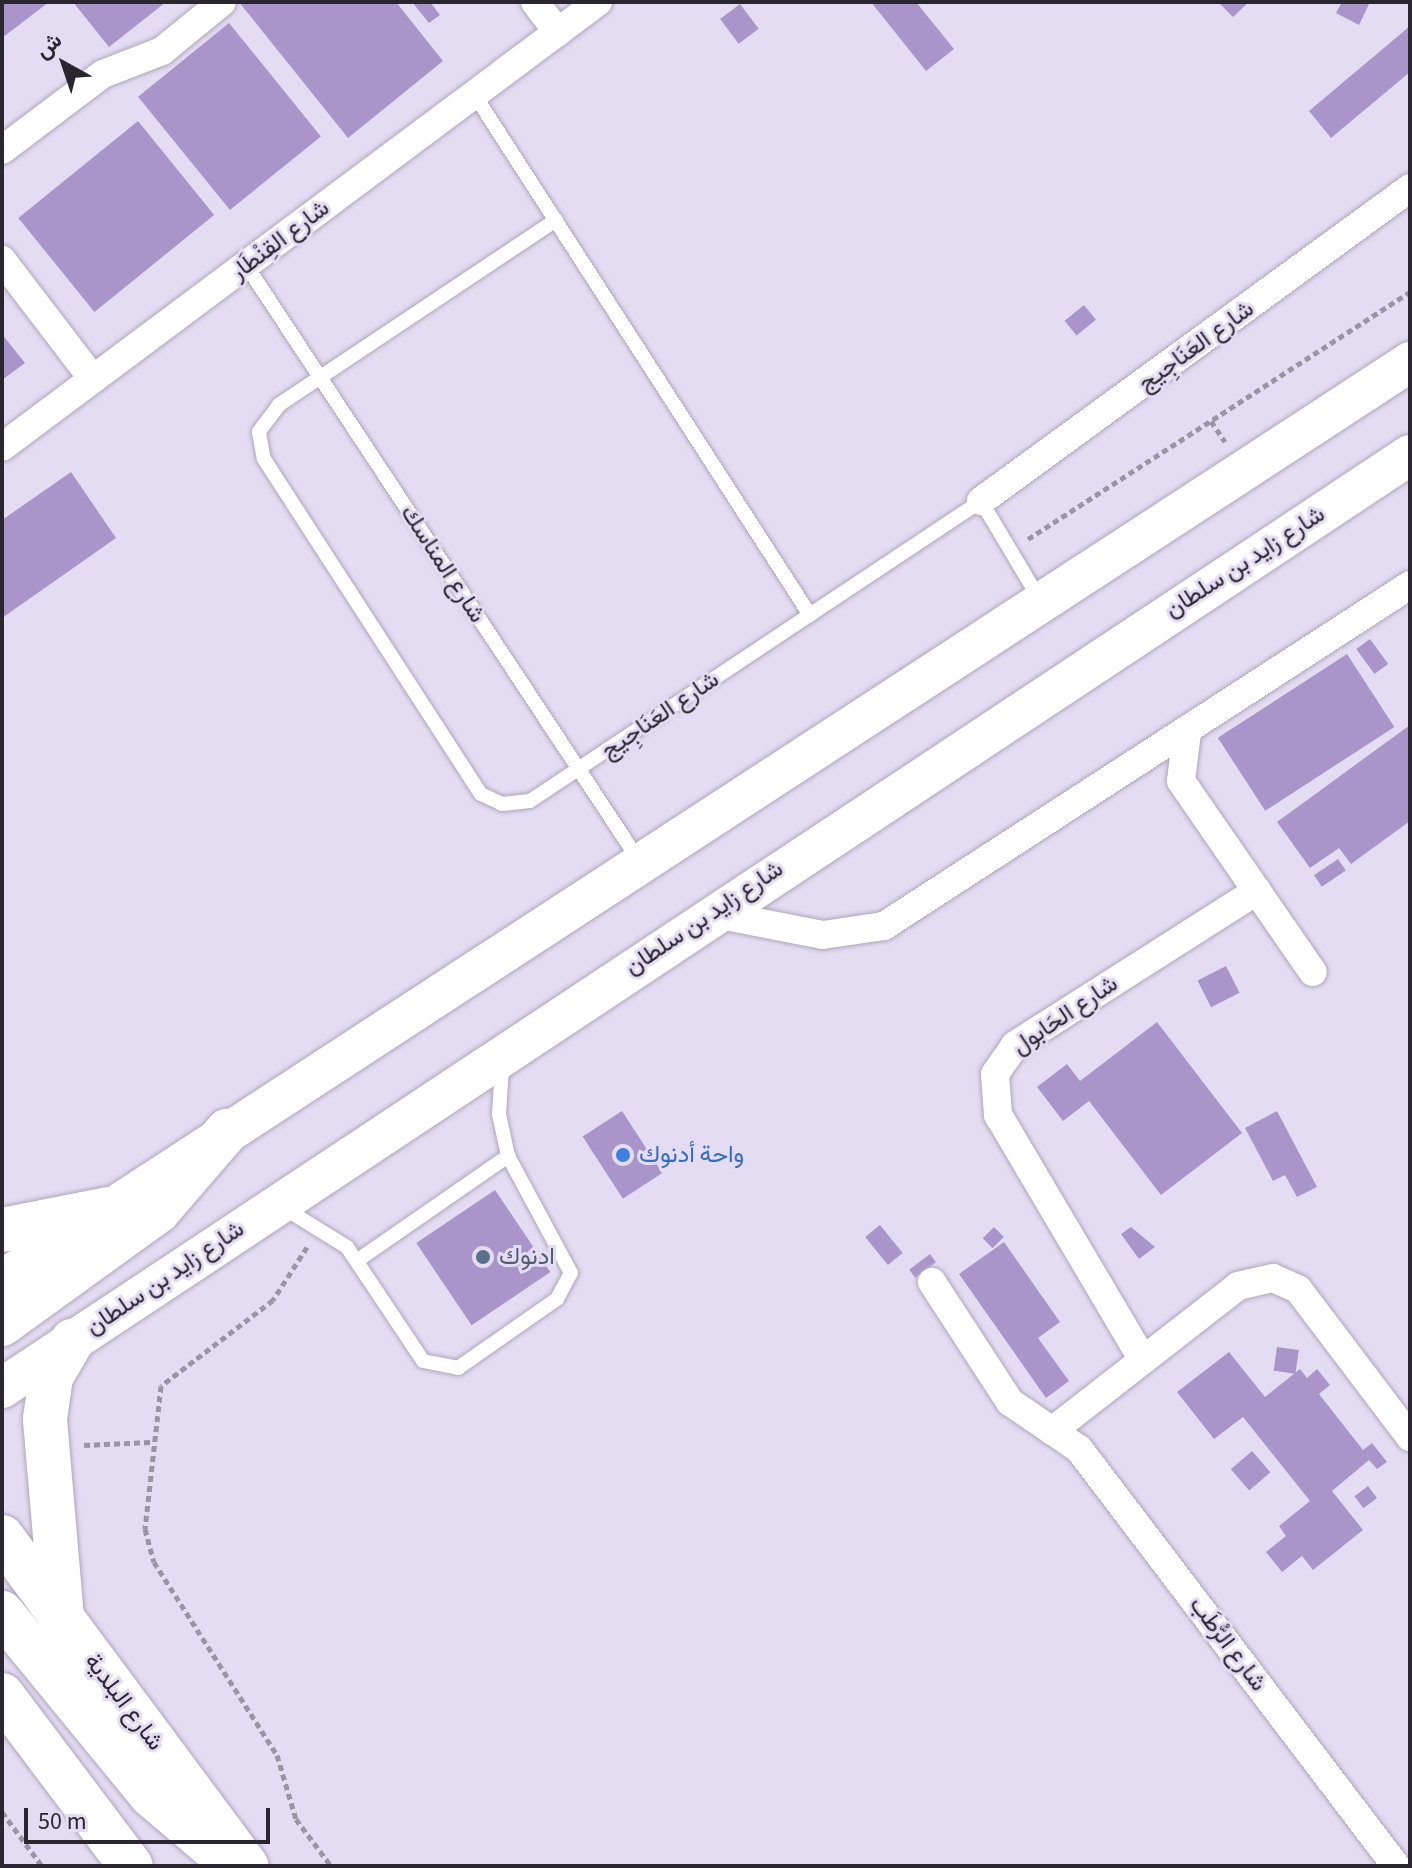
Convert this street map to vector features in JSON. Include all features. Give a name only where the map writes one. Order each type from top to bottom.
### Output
[{"type":"main road","points":[[2,1280],[1410,362]]},
{"type":"main road","name":"شارع زايد بن سلطان","points":[[2,1388],[710,913],[1410,455]]},
{"type":"main road","points":[[2,1324],[158,1211],[227,1131]]},
{"type":"main road","points":[[2,1230],[108,1209]]},
{"type":"main road","points":[[62,1618],[45,1419],[51,1377],[72,1341]]},
{"type":"main road","name":"شارع البلدية","points":[[2,1537],[246,1865]]},
{"type":"main road","points":[[2,1613],[171,1817],[246,1865]]},
{"type":"main road","points":[[2,1695],[131,1866]]},
{"type":"street","points":[[2,150],[103,74],[162,51],[222,2]]},
{"type":"street","points":[[535,2],[558,32]]},
{"type":"street","name":"شارع القِنْطَار","points":[[2,447],[598,2]]},
{"type":"street","name":"شارع العَنَاجِيج","points":[[981,501],[1410,188]]},
{"type":"street","points":[[2,260],[93,379]]},
{"type":"street","points":[[710,913],[823,935],[884,926],[1410,585]]},
{"type":"street","points":[[1181,781],[1187,732]]},
{"type":"street","points":[[1131,768],[1181,781],[1313,972]]},
{"type":"street","name":"شارع الحَابول","points":[[1143,1360],[998,1115],[995,1074],[1015,1045],[1257,891]]},
{"type":"street","points":[[1052,1431],[1248,1280],[1286,1281],[1410,1437]]},
{"type":"street","name":"شارع الرُّطَب","points":[[932,1282],[1010,1402],[1085,1457],[1396,1866]]},
{"type":"lane","points":[[474,94],[810,615]]},
{"type":"lane","name":"شارع العَنَاجِيج","points":[[556,220],[270,412],[261,450],[474,784],[491,801],[516,805],[578,769],[981,501]]},
{"type":"lane","name":"شارع المناسك","points":[[246,265],[640,862]]},
{"type":"lane","points":[[981,501],[1041,601]]},
{"type":"lane","points":[[272,1205],[320,1224],[358,1260],[423,1361],[458,1368],[569,1283],[569,1262],[508,1156],[499,1103],[506,1050]]},
{"type":"lane","points":[[358,1260],[508,1156]]},
{"type":"path","points":[[1010,550],[1410,292]]},
{"type":"path","points":[[320,1224],[273,1300],[161,1386],[145,1529],[154,1562],[277,1755],[296,1819],[331,1866]]},
{"type":"path","points":[[2,1812],[42,1866]]},
{"type":"building","points":[[2,2],[49,2],[2,38]]},
{"type":"building","points":[[73,2],[166,2],[109,47]]},
{"type":"building","points":[[239,2],[396,2],[443,61],[348,138]]},
{"type":"building","points":[[412,2],[430,2],[440,15],[429,23]]},
{"type":"building","points":[[871,2],[916,2],[954,49],[926,71]]},
{"type":"building","points":[[1218,2],[1249,2],[1233,17]]},
{"type":"building","points":[[1342,2],[1370,2],[1359,25],[1336,13]]},
{"type":"building","points":[[740,4],[759,29],[739,44],[720,19]]},
{"type":"building","points":[[229,23],[321,136],[230,210],[138,97]]},
{"type":"building","points":[[1410,26],[1410,72],[1331,138],[1309,111]]},
{"type":"building","points":[[138,121],[214,215],[94,312],[18,218]]},
{"type":"building","points":[[1084,305],[1096,320],[1077,335],[1065,321]]},
{"type":"building","points":[[2,334],[25,363],[2,380]]},
{"type":"building","points":[[71,472],[116,538],[2,618],[2,520]]},
{"type":"building","points":[[1370,639],[1388,664],[1374,674],[1356,649]]},
{"type":"building","points":[[1347,654],[1394,727],[1265,811],[1218,738]]},
{"type":"building","points":[[1410,725],[1410,821],[1351,864],[1339,848],[1310,868],[1277,822]]},
{"type":"building","points":[[1338,859],[1346,871],[1322,887],[1314,875]]},
{"type":"building","points":[[1226,966],[1240,993],[1211,1007],[1197,981]]},
{"type":"building","points":[[1157,1022],[1242,1133],[1161,1195],[1089,1101],[1063,1121],[1037,1087],[1067,1064],[1080,1081]]},
{"type":"building","name":"واحة أدنوك","points":[[622,1111],[662,1173],[623,1199],[583,1137]]},
{"type":"building","points":[[1277,1111],[1317,1187],[1297,1197],[1285,1175],[1273,1181],[1245,1128]]},
{"type":"building","name":"ادنوك","points":[[495,1190],[550,1272],[472,1325],[416,1243]]},
{"type":"building","points":[[880,1225],[903,1253],[888,1265],[865,1237]]},
{"type":"building","points":[[994,1227],[1004,1237],[993,1248],[983,1238]]},
{"type":"building","points":[[1131,1227],[1155,1247],[1139,1259],[1121,1234]]},
{"type":"building","points":[[1004,1242],[1060,1322],[1038,1338],[1069,1381],[1046,1398],[959,1274]]},
{"type":"building","points":[[930,1254],[936,1262],[915,1278],[909,1270]]},
{"type":"building","points":[[1277,1347],[1299,1350],[1295,1374],[1274,1371]]},
{"type":"building","points":[[1229,1352],[1265,1397],[1300,1369],[1307,1378],[1317,1369],[1330,1385],[1319,1394],[1363,1450],[1372,1443],[1387,1462],[1377,1469],[1369,1460],[1332,1491],[1363,1530],[1313,1570],[1302,1556],[1282,1572],[1266,1552],[1286,1536],[1279,1526],[1310,1501],[1243,1417],[1214,1439],[1177,1392]]},
{"type":"building","points":[[1252,1451],[1270,1472],[1249,1491],[1231,1469]]},
{"type":"building","points":[[1368,1486],[1377,1498],[1363,1508],[1354,1496]]},
{"type":"place","name":"واحة أدنوك","points":[[623,1155]]},
{"type":"place","name":"ادنوك","points":[[483,1257]]}]
